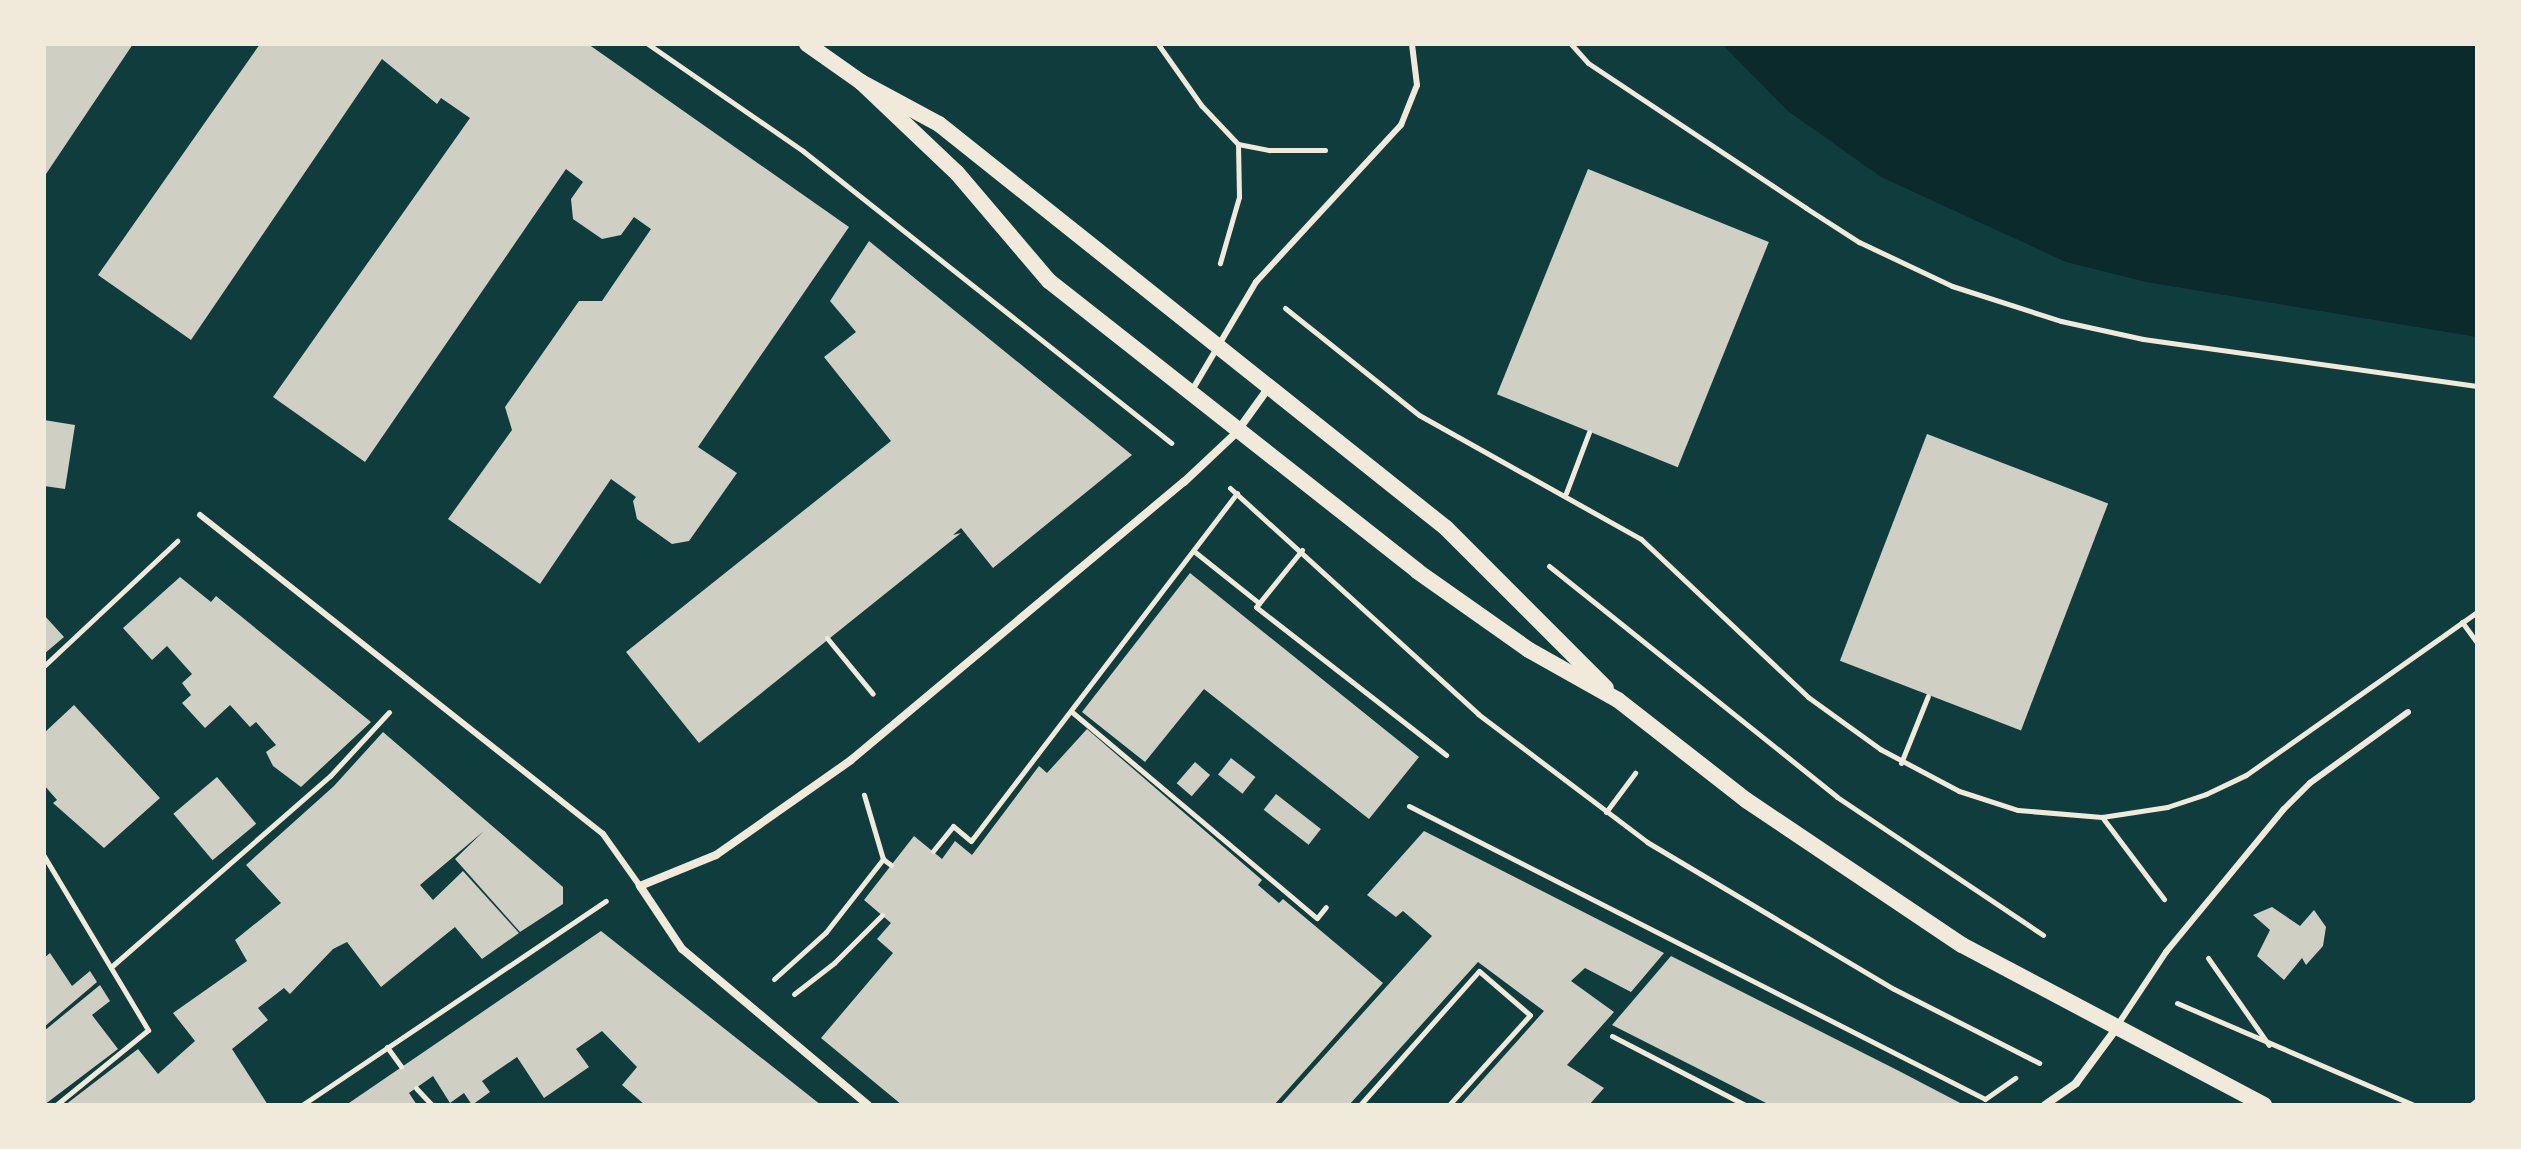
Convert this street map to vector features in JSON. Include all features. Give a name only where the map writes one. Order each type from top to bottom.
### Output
[{"type":"main road","points":[[807,44],[861,82],[939,124],[1446,528],[1618,700]]},
{"type":"main road","points":[[861,82],[957,173],[1049,281],[1236,433],[1529,650],[1618,700],[1836,864],[1962,945],[2264,1105]]},
{"type":"street","points":[[868,1105],[682,949],[640,886],[716,855],[851,760],[1200,467],[1236,433],[1269,387]]},
{"type":"street","points":[[2045,1105],[2076,1083],[2116,1029]]},
{"type":"lane","points":[[1189,395],[1256,282],[1401,125],[1417,85],[1412,44]]},
{"type":"lane","points":[[200,515],[603,834],[640,886]]},
{"type":"lane","points":[[2116,1029],[2142,986],[2284,809],[2310,783],[2408,712]]},
{"type":"path","points":[[648,44],[814,159],[1200,467],[1237,493],[1478,714],[1606,812],[1664,853],[1816,943],[2076,1083]]},
{"type":"path","points":[[1158,44],[1201,105],[1238,144],[1269,150],[1382,149]]},
{"type":"path","points":[[1571,44],[1588,63],[1859,242],[1952,286],[2061,321],[2143,339],[2477,386]]},
{"type":"path","points":[[1223,256],[1239,197],[1238,144]]},
{"type":"path","points":[[1256,282],[1419,415],[1472,448],[1566,493],[1641,539],[1808,697],[1901,763],[1959,791],[2018,810],[2102,817],[2167,807],[2246,775],[2477,612]]},
{"type":"path","points":[[1566,493],[1589,432]]},
{"type":"path","points":[[933,851],[953,826],[971,841],[1195,552],[1237,493]]},
{"type":"path","points":[[44,666],[200,515]]},
{"type":"path","points":[[1302,550],[1256,607],[1446,755]]},
{"type":"path","points":[[1195,552],[1259,603]]},
{"type":"path","points":[[1540,559],[1837,797],[1975,894],[2048,938]]},
{"type":"path","points":[[2462,622],[2477,643]]},
{"type":"path","points":[[827,638],[896,723]]},
{"type":"path","points":[[1901,763],[1928,696]]},
{"type":"path","points":[[1072,712],[1317,918],[1326,907]]},
{"type":"path","points":[[111,967],[330,776],[373,731]]},
{"type":"path","points":[[851,760],[883,859],[891,865]]},
{"type":"path","points":[[1606,812],[1635,773]]},
{"type":"path","points":[[1409,806],[1985,1099],[2037,1062]]},
{"type":"path","points":[[44,856],[148,1030],[56,1105]]},
{"type":"path","points":[[742,998],[793,967],[883,859]]},
{"type":"path","points":[[302,1105],[618,893],[640,886]]},
{"type":"path","points":[[767,1019],[882,915]]},
{"type":"path","points":[[1360,1105],[1479,971],[1530,1015],[1449,1105]]},
{"type":"path","points":[[2142,986],[2402,1103],[2414,1105]]},
{"type":"path","points":[[1612,1036],[1745,1105]]},
{"type":"path","points":[[2265,1055],[2270,1045]]},
{"type":"path","points":[[387,1047],[401,1066]]},
{"type":"path","points":[[416,1088],[432,1105]]},
{"type":"path","points":[[2471,1105],[2477,1100]]},
{"type":"water","points":[[1722,44],[2477,44],[2477,337],[2146,282],[2066,262],[1881,177],[1788,111]]},
{"type":"building","points":[[44,44],[133,44],[44,177]]},
{"type":"building","points":[[260,44],[588,44],[849,227],[698,447],[737,473],[689,541],[672,544],[637,519],[633,501],[636,497],[611,479],[540,584],[448,519],[512,430],[505,407],[579,301],[602,301],[651,229],[634,217],[621,235],[602,239],[573,219],[571,199],[583,182],[566,169],[365,462],[273,397],[470,118],[441,98],[437,104],[382,59],[191,340],[98,275]]},
{"type":"building","points":[[1588,169],[1769,242],[1678,467],[1497,394]]},
{"type":"building","points":[[869,241],[1132,455],[993,568],[961,528],[953,535],[961,533],[699,743],[626,652],[891,441],[824,357],[856,332],[830,301]]},
{"type":"building","points":[[44,420],[75,425],[65,489],[44,486]]},
{"type":"building","points":[[1927,434],[2108,504],[2021,730],[1840,661]]},
{"type":"building","points":[[1190,573],[1419,757],[1369,819],[1204,689],[1145,762],[1082,712]]},
{"type":"building","points":[[180,577],[211,602],[216,596],[371,722],[301,787],[273,766],[266,752],[276,745],[256,722],[250,727],[230,705],[205,728],[182,703],[191,695],[182,683],[192,674],[167,646],[152,660],[123,628]]},
{"type":"building","points":[[44,615],[64,637],[44,654]]},
{"type":"building","points":[[74,705],[160,798],[104,848],[53,803],[57,800],[44,785],[44,733]]},
{"type":"building","points":[[1087,729],[1262,880],[1258,885],[1279,903],[1283,899],[1383,983],[1274,1105],[902,1105],[821,1038],[893,953],[877,939],[891,923],[864,900],[914,836],[942,859],[955,841],[972,855],[1039,766],[1047,773]]},
{"type":"building","points":[[383,732],[563,887],[563,904],[520,932],[455,859],[484,831],[420,885],[433,900],[463,871],[519,933],[482,959],[455,927],[381,987],[347,942],[333,949],[290,994],[284,988],[258,1008],[268,1020],[232,1049],[268,1105],[65,1105],[138,1049],[158,1074],[195,1041],[173,1013],[247,961],[235,940],[281,903],[246,865],[334,786]]},
{"type":"building","points":[[1231,758],[1255,777],[1242,794],[1218,775]]},
{"type":"building","points":[[1195,762],[1210,775],[1192,796],[1177,783]]},
{"type":"building","points":[[217,777],[256,824],[213,860],[173,814]]},
{"type":"building","points":[[1276,794],[1321,829],[1309,845],[1264,810]]},
{"type":"building","points":[[1424,831],[1664,953],[1631,992],[1585,968],[1571,981],[1614,1012],[1567,1065],[1604,1088],[1589,1105],[1460,1105],[1544,1011],[1478,962],[1349,1105],[1280,1105],[1432,936],[1403,911],[1396,917],[1367,895]]},
{"type":"building","points":[[2272,907],[2300,926],[2314,910],[2326,927],[2323,946],[2306,965],[2302,958],[2284,980],[2257,956],[2270,930],[2253,915]]},
{"type":"building","points":[[601,931],[821,1105],[645,1105],[622,1085],[637,1067],[602,1031],[576,1049],[589,1067],[544,1098],[517,1057],[482,1081],[490,1092],[472,1105],[464,1093],[450,1103],[433,1076],[409,1093],[417,1105],[346,1105]]},
{"type":"building","points":[[50,953],[72,986],[90,971],[97,982],[44,1027],[44,958]]},
{"type":"building","points":[[1671,956],[1964,1105],[1770,1105],[1612,1025]]},
{"type":"building","points":[[100,985],[110,1001],[92,1015],[118,1049],[44,1105],[44,1031]]}]
